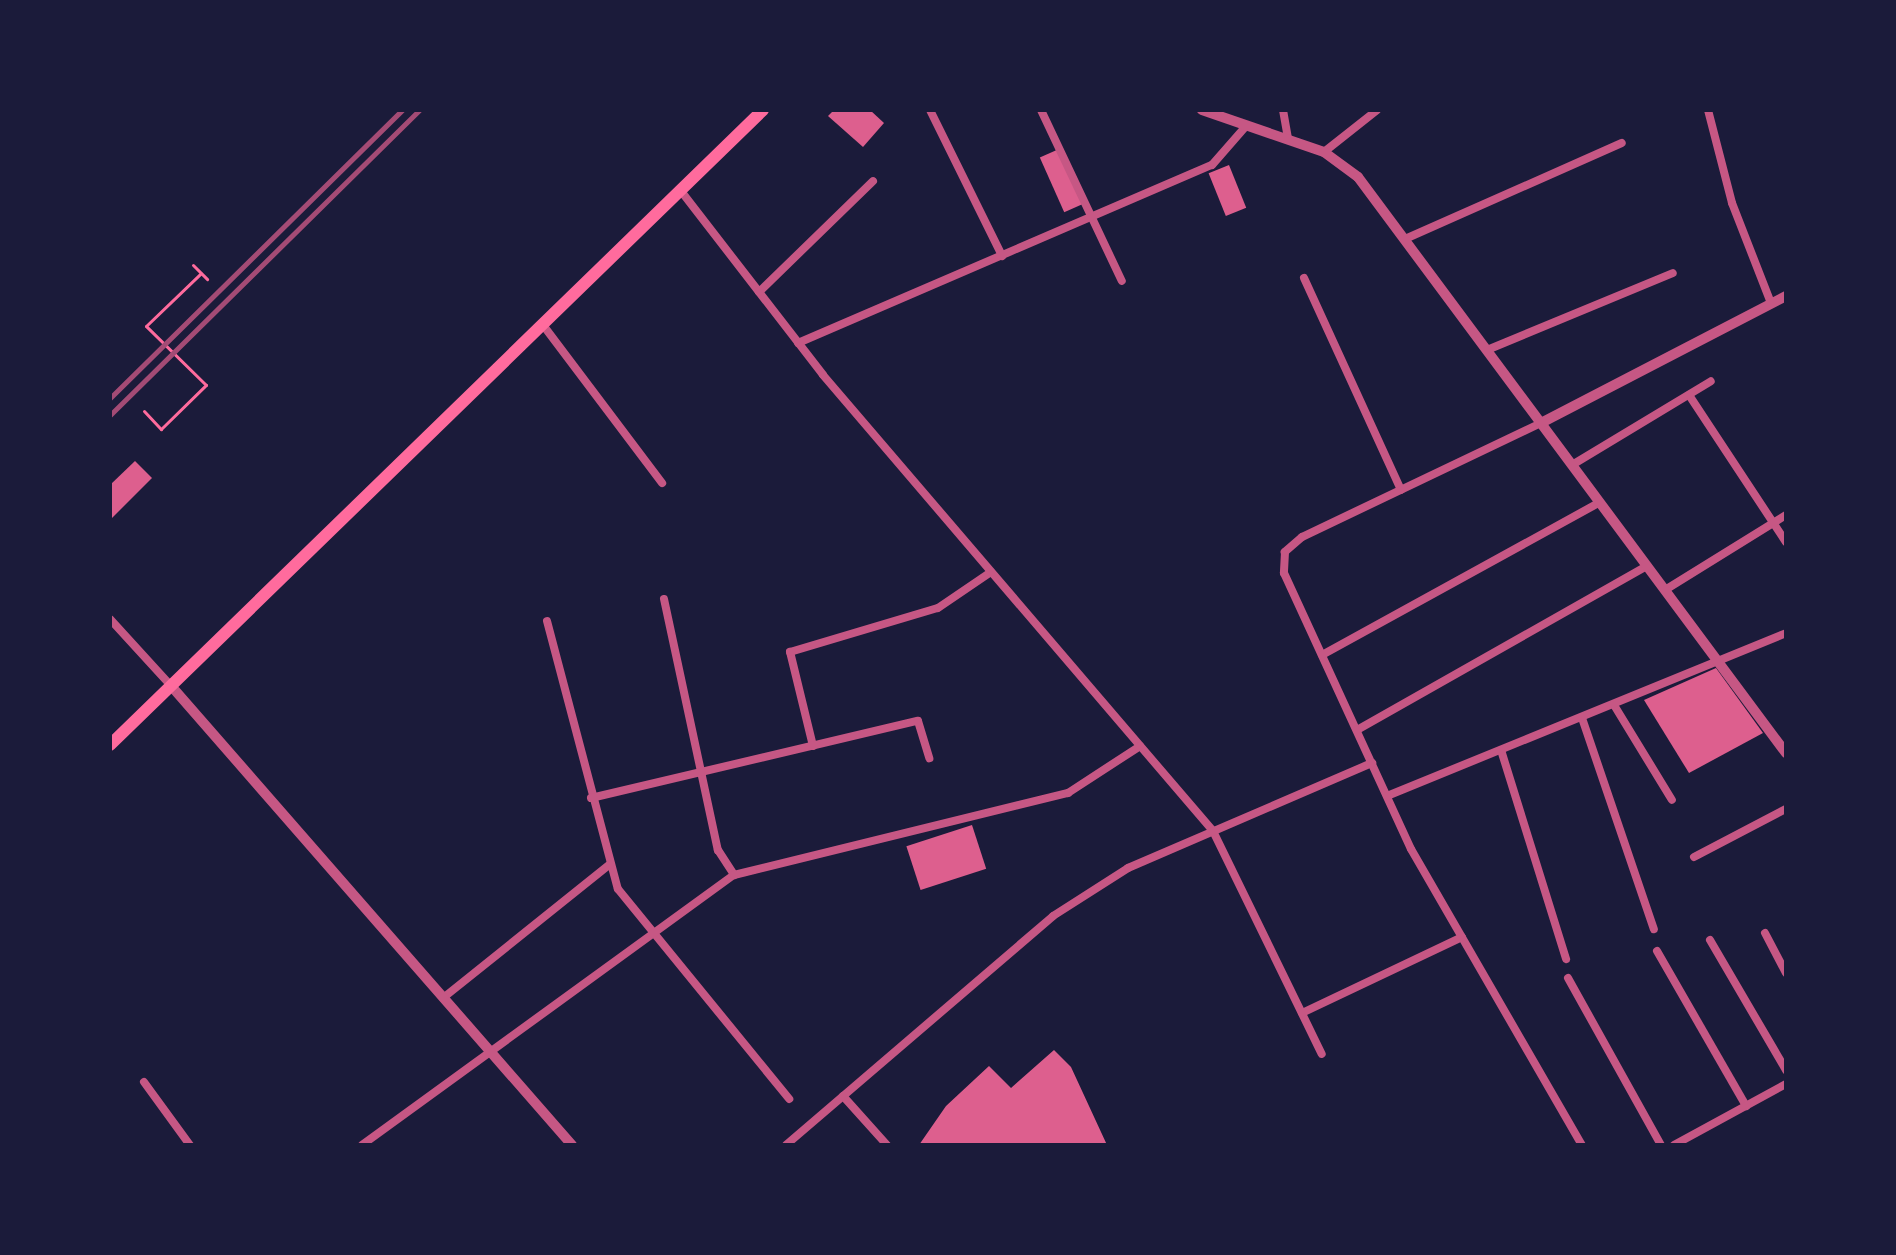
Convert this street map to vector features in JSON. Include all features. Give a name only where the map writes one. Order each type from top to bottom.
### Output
[{"type":"main road","points":[[110,745],[173,688],[763,110]]},
{"type":"street","points":[[930,110],[1002,256]]},
{"type":"street","points":[[1041,110],[1096,215],[1122,281]]},
{"type":"street","points":[[1202,110],[1288,137],[1324,152],[1358,177],[1786,753]]},
{"type":"street","points":[[1283,110],[1288,137]]},
{"type":"street","points":[[1324,152],[1377,110]]},
{"type":"street","points":[[1708,110],[1732,203],[1771,303]]},
{"type":"street","points":[[798,343],[1212,165],[1246,126]]},
{"type":"street","points":[[1405,239],[1622,143]]},
{"type":"street","points":[[759,292],[873,181]]},
{"type":"street","points":[[681,191],[798,343],[1213,831],[1322,1054]]},
{"type":"street","points":[[1487,350],[1673,273]]},
{"type":"street","points":[[1304,278],[1401,490]]},
{"type":"street","points":[[1582,1145],[1462,937],[1387,796],[1284,573],[1285,552],[1401,490],[1541,423],[1786,296]]},
{"type":"street","points":[[543,325],[662,483]]},
{"type":"street","points":[[1572,465],[1711,381]]},
{"type":"street","points":[[1689,395],[1786,542]]},
{"type":"street","points":[[1322,655],[1600,502]]},
{"type":"street","points":[[1665,590],[1786,515]]},
{"type":"street","points":[[1357,730],[1647,566]]},
{"type":"street","points":[[813,746],[790,652],[938,608],[991,572]]},
{"type":"street","points":[[664,599],[718,850],[734,875]]},
{"type":"street","points":[[110,619],[572,1145]]},
{"type":"street","points":[[547,621],[591,798],[618,889],[651,938],[789,1099]]},
{"type":"street","points":[[1387,796],[1786,633]]},
{"type":"street","points":[[1614,705],[1672,800]]},
{"type":"street","points":[[1582,718],[1654,929]]},
{"type":"street","points":[[591,798],[918,721],[929,758]]},
{"type":"street","points":[[362,1145],[494,1055],[734,875],[1068,793],[1140,746]]},
{"type":"street","points":[[1501,750],[1566,959]]},
{"type":"street","points":[[786,1145],[1053,916],[1128,868],[1372,763]]},
{"type":"street","points":[[1694,857],[1786,809]]},
{"type":"street","points":[[443,998],[610,864]]},
{"type":"street","points":[[1765,933],[1786,973]]},
{"type":"street","points":[[1302,1013],[1462,937]]},
{"type":"street","points":[[1710,940],[1786,1070]]},
{"type":"street","points":[[1657,951],[1746,1106]]},
{"type":"street","points":[[1568,978],[1661,1145]]},
{"type":"street","points":[[144,1082],[190,1145]]},
{"type":"street","points":[[1674,1145],[1786,1084]]},
{"type":"street","points":[[843,1096],[887,1145]]},
{"type":"path","points":[[193,265],[207,279]]},
{"type":"path","points":[[144,411],[161,429],[206,385],[146,326],[201,273]]},
{"type":"building","points":[[834,110],[870,110],[884,123],[863,147],[828,116]]},
{"type":"building","points":[[1059,149],[1083,204],[1064,212],[1040,158]]},
{"type":"building","points":[[1229,165],[1246,208],[1226,216],[1209,173]]},
{"type":"building","points":[[135,461],[152,478],[110,520],[110,485]]},
{"type":"building","points":[[1716,668],[1763,733],[1689,773],[1644,700]]},
{"type":"building","points":[[972,825],[986,869],[921,890],[906,846]]},
{"type":"building","points":[[1054,1050],[1071,1067],[1107,1145],[919,1145],[946,1106],[989,1066],[1011,1088]]},
{"type":"railway","points":[[110,398],[402,110]]},
{"type":"railway","points":[[110,415],[419,110]]}]
